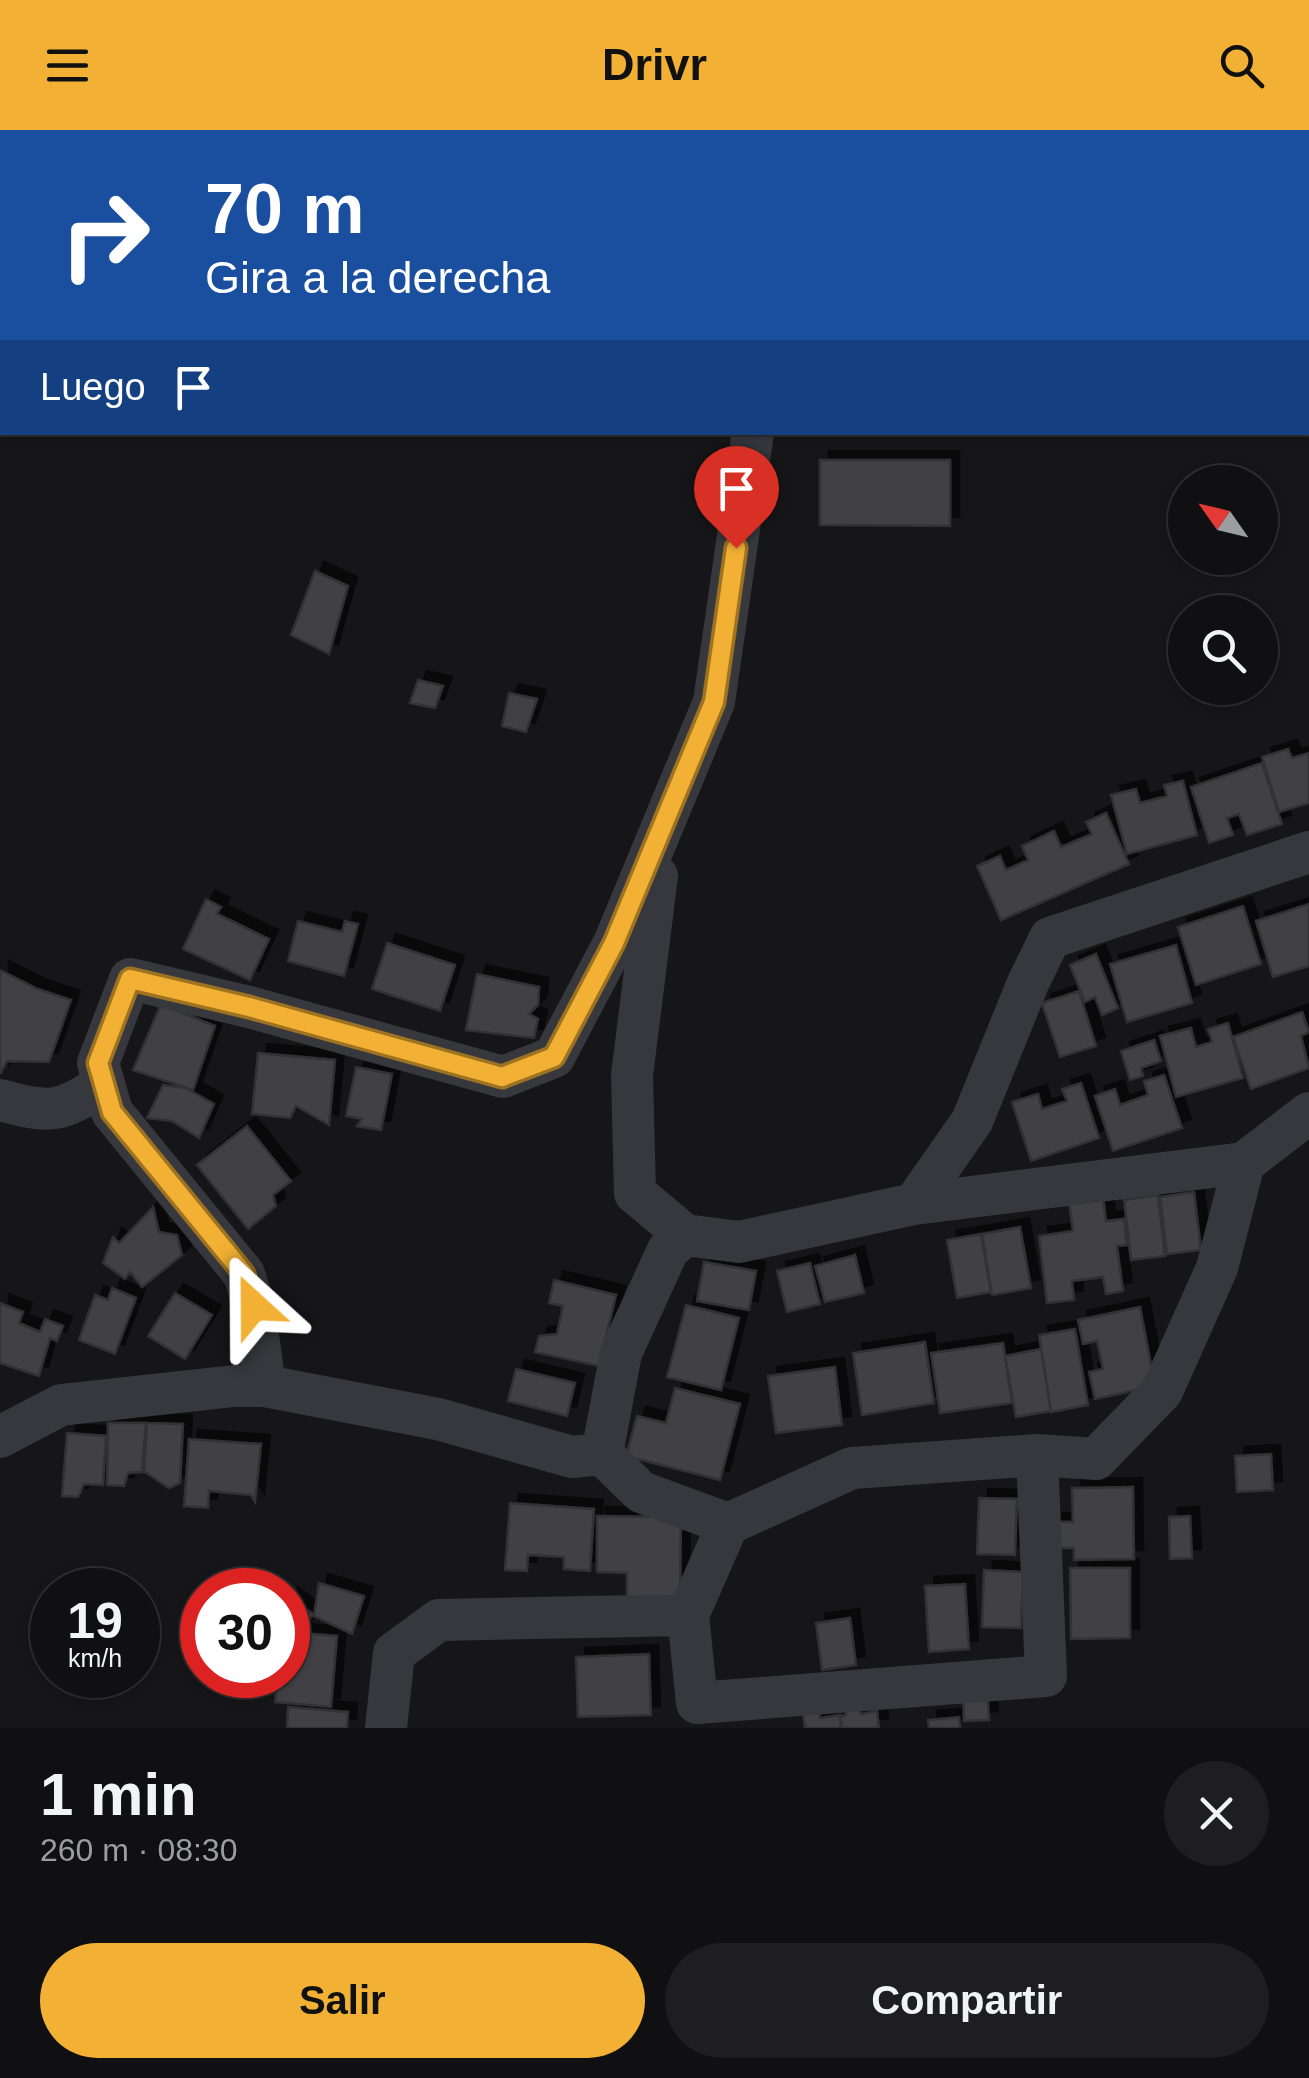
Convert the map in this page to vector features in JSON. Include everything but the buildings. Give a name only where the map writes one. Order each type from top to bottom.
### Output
[{"type":"street","points":[[265,1386],[254,1306],[244,1274],[112,1112],[102,1085],[98,1063],[130,979],[249,1007],[502,1077],[554,1057],[614,943],[714,702],[752,435]]},
{"type":"street","points":[[663,824],[632,1075],[635,1193],[685,1235],[739,1242],[914,1204],[1244,1163],[1309,1113]]},
{"type":"street","points":[[914,1204],[972,1121],[1050,938],[1309,852]]},
{"type":"street","points":[[0,1100],[37,1110],[68,1107],[102,1085]]},
{"type":"street","points":[[1037,1456],[1046,1676],[697,1704],[688,1615],[728,1524],[852,1468],[1037,1456],[1096,1459],[1162,1390],[1217,1268],[1244,1163]]},
{"type":"street","points":[[602,1454],[621,1353],[668,1250],[685,1235]]},
{"type":"street","points":[[0,1437],[61,1405],[265,1386],[438,1420],[572,1456],[602,1454],[641,1492],[728,1524]]},
{"type":"street","points":[[386,1728],[394,1653],[439,1620],[688,1615]]},
{"type":"route","points":[[254,1306],[244,1274],[112,1112],[98,1063],[130,979],[249,1007],[502,1077],[554,1057],[614,943],[714,702],[736,548]]}]
